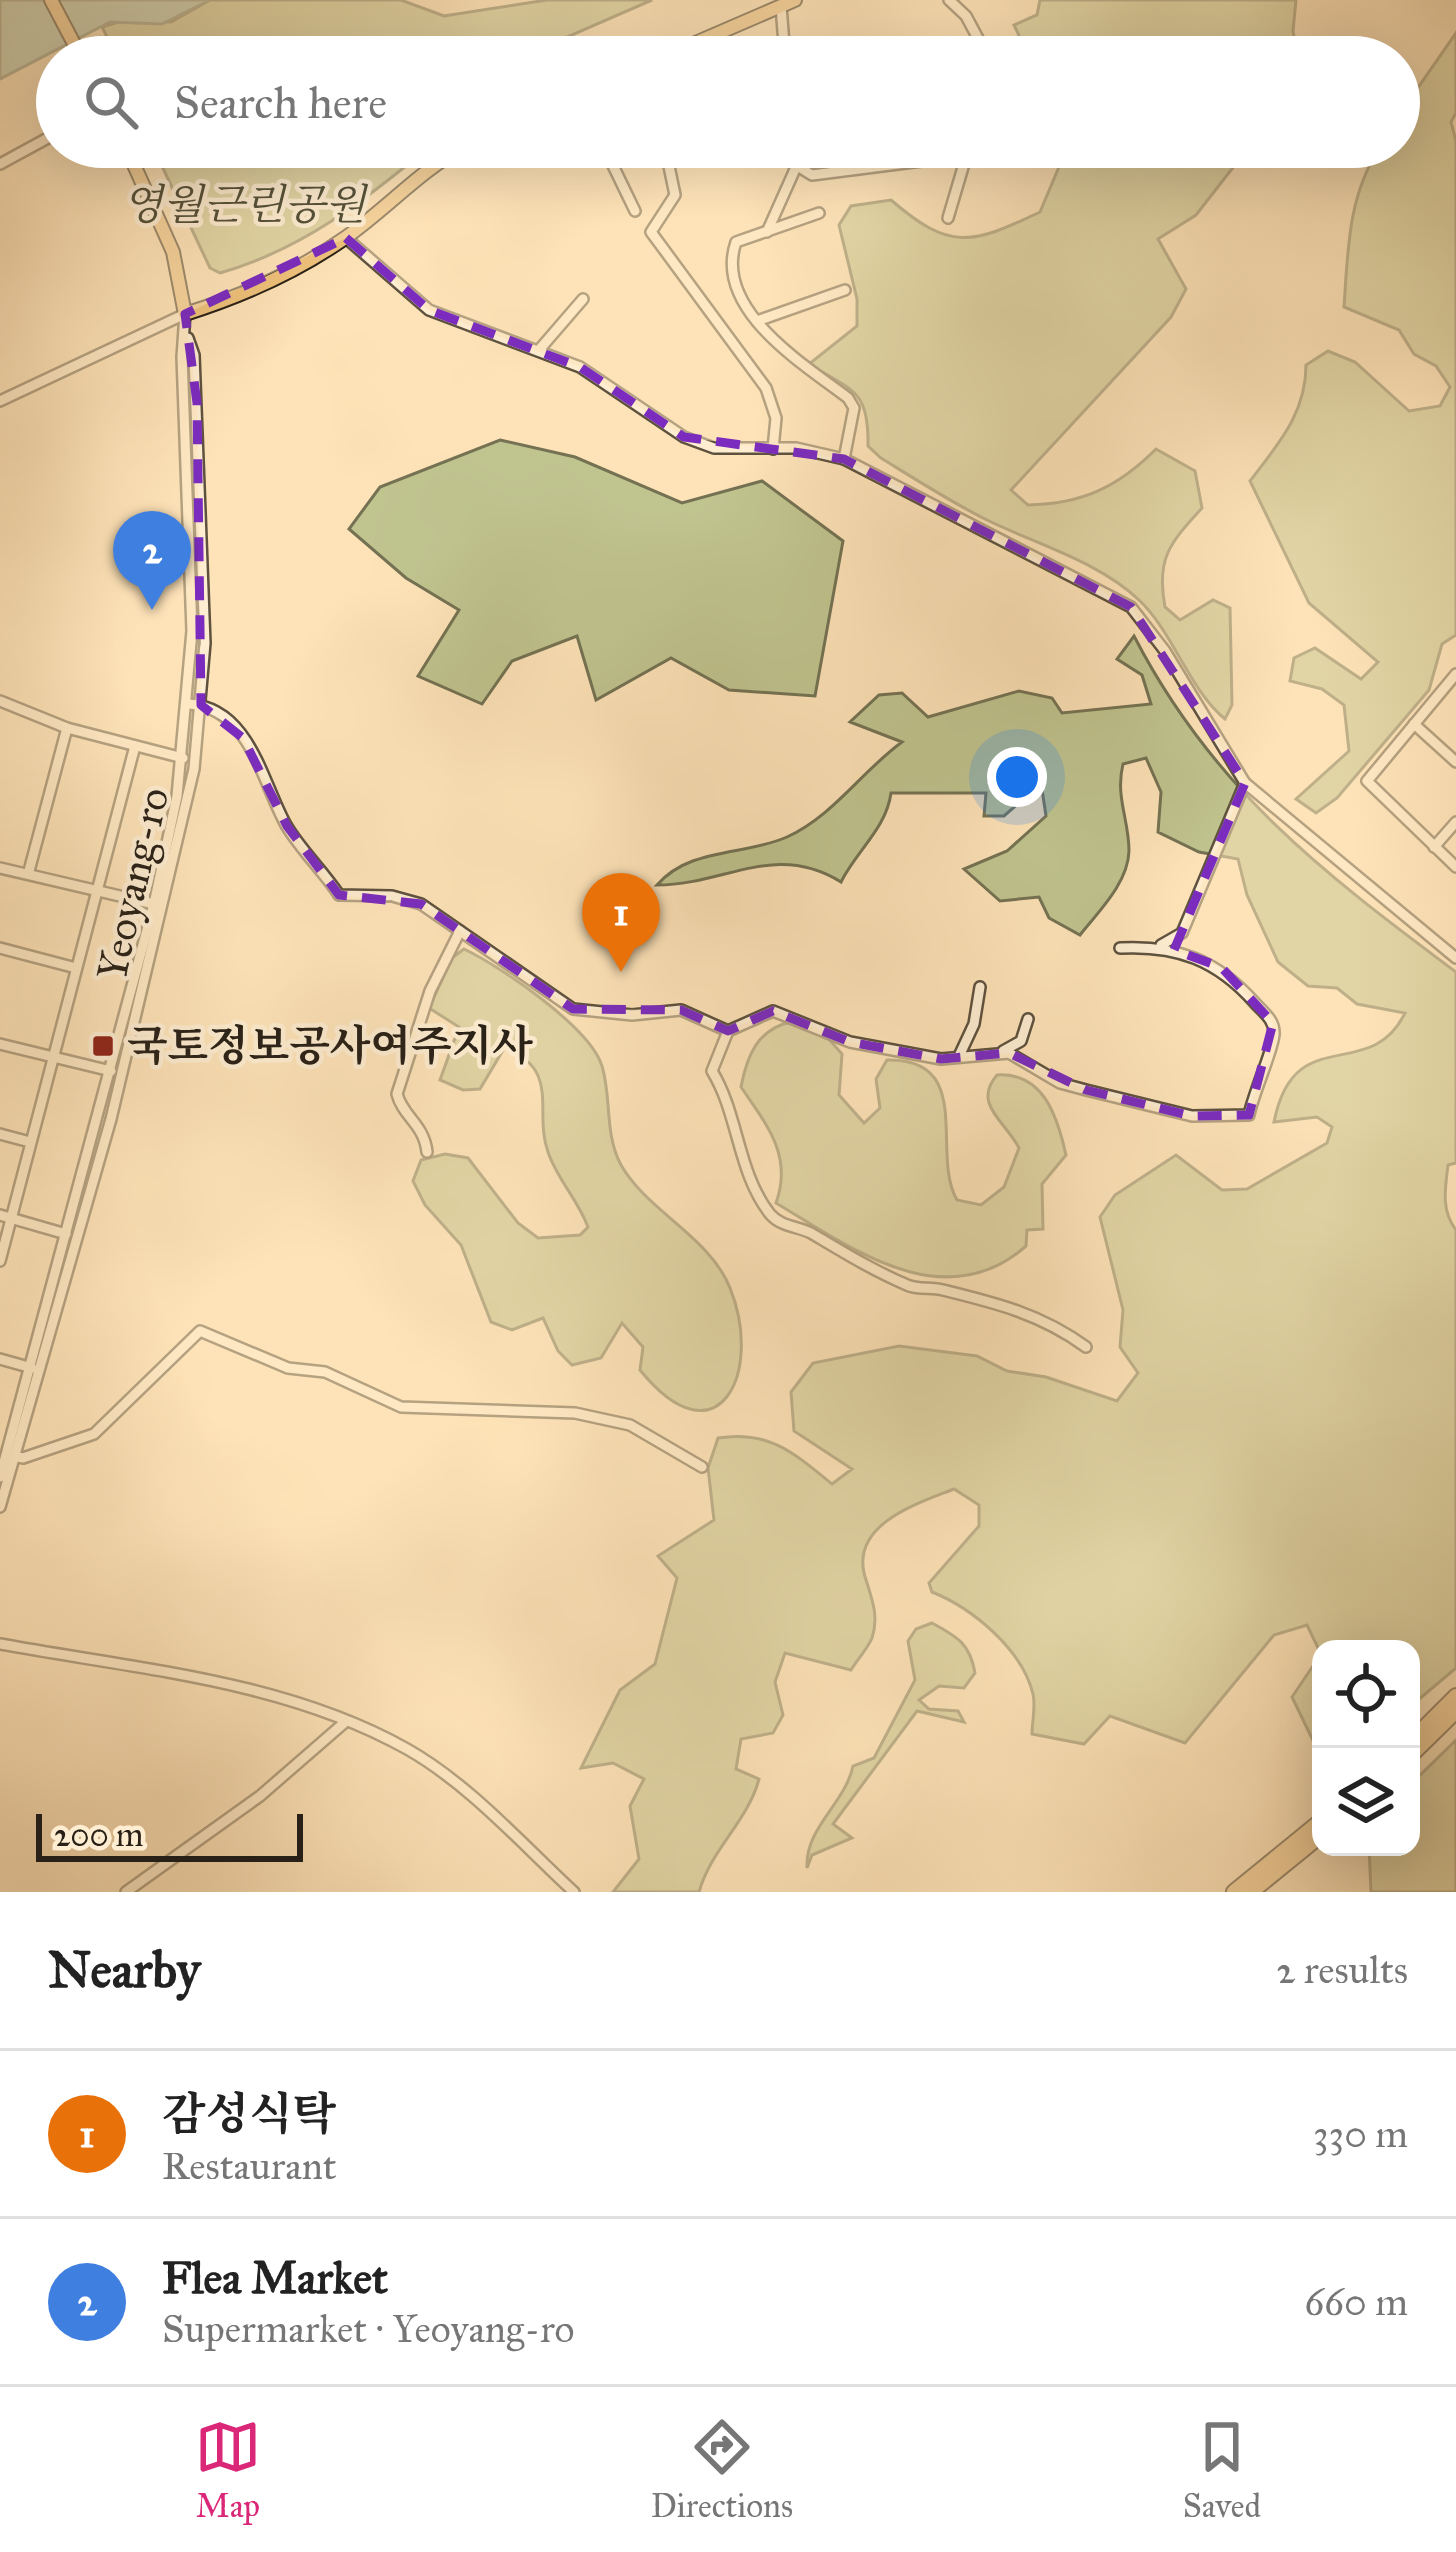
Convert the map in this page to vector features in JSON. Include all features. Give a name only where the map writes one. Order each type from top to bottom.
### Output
[{"type":"highway","points":[[1420,1732],[1456,1696]]},
{"type":"highway","points":[[1418,1748],[1456,1711]]},
{"type":"highway","points":[[1234,1892],[1312,1828]]},
{"type":"highway","points":[[1252,1892],[1312,1842]]},
{"type":"main road","points":[[51,0],[70,36]]},
{"type":"main road","points":[[718,36],[795,0]]},
{"type":"main road","name":"Yeoyang-ro","points":[[135,168],[173,252],[185,314]]},
{"type":"main road","points":[[185,314],[257,286],[346,238],[430,168]]},
{"type":"street","points":[[949,0],[966,16],[977,36]]},
{"type":"street","points":[[781,6],[783,36]]},
{"type":"street","points":[[0,164],[36,144]]},
{"type":"street","points":[[614,168],[634,211]]},
{"type":"street","points":[[669,168],[675,195],[651,232],[766,388],[776,418],[773,448]]},
{"type":"street","points":[[767,232],[796,168]]},
{"type":"street","points":[[798,168],[812,175],[863,168]]},
{"type":"street","points":[[948,218],[963,168]]},
{"type":"street","points":[[819,213],[736,242],[728,266],[733,287],[757,321],[854,407],[844,459]]},
{"type":"street","points":[[346,238],[429,310],[580,367],[669,430],[701,445],[773,448],[844,459],[1131,607],[1165,651],[1245,783],[1456,958]]},
{"type":"street","points":[[757,321],[845,290]]},
{"type":"street","points":[[539,350],[583,298]]},
{"type":"street","points":[[0,401],[185,314]]},
{"type":"street","name":"Yeoyang-ro","points":[[0,1477],[12,1455],[122,1074],[188,800],[195,705],[185,314]]},
{"type":"street","points":[[1456,674],[1367,781],[1456,867]]},
{"type":"street","points":[[0,700],[67,728],[183,758]]},
{"type":"street","points":[[195,705],[219,712],[243,738],[270,781],[287,826],[338,895],[392,896],[421,904],[572,1009],[632,1015],[681,1010],[728,1031]]},
{"type":"street","name":"Yeoyang-ro","points":[[0,1507],[66,1234],[154,904],[195,705]]},
{"type":"street","points":[[1414,724],[1456,762]]},
{"type":"street","points":[[29,872],[67,728]]},
{"type":"street","points":[[0,1262],[5,1217],[31,1142],[135,746]]},
{"type":"street","points":[[1161,946],[1182,933],[1245,783]]},
{"type":"street","points":[[1434,847],[1456,822]]},
{"type":"street","points":[[0,868],[154,904]]},
{"type":"street","points":[[427,1152],[418,1122],[401,1108],[397,1094],[430,992],[460,931]]},
{"type":"street","points":[[1086,1347],[1052,1323],[1007,1305],[938,1288],[911,1288],[827,1248],[811,1234],[775,1221],[760,1200],[732,1133],[726,1094],[712,1071],[728,1031],[773,1011],[850,1042],[941,1059],[1009,1053],[1060,1083],[1086,1090],[1192,1116],[1249,1115],[1257,1076],[1275,1039],[1273,1023],[1221,968],[1161,946],[1120,948]]},
{"type":"street","points":[[0,948],[76,968]]},
{"type":"street","points":[[960,1054],[980,987]]},
{"type":"street","points":[[998,1053],[1021,1042],[1028,1019]]},
{"type":"street","points":[[0,1043],[122,1074]]},
{"type":"street","points":[[0,1134],[31,1142]]},
{"type":"street","points":[[5,1217],[66,1234]]},
{"type":"street","points":[[12,1455],[94,1434],[200,1330],[288,1369],[325,1372],[401,1407],[575,1413],[630,1425],[702,1467]]},
{"type":"street","points":[[0,1359],[32,1368]]},
{"type":"street","points":[[0,1644],[241,1685],[407,1750],[478,1803],[574,1892]]},
{"type":"street","points":[[126,1892],[260,1796],[344,1723]]},
{"type":"highlighted area","points":[[346,238],[429,310],[580,367],[684,437],[844,459],[1131,607],[1245,783],[1174,950],[1221,967],[1273,1023],[1249,1115],[1192,1116],[1086,1090],[1009,1053],[941,1059],[850,1042],[773,1011],[728,1031],[681,1010],[573,1009],[421,904],[339,895],[287,826],[243,738],[201,705],[197,403],[185,314]]},
{"type":"green space","points":[[210,0],[401,0],[444,16],[547,0],[652,0],[569,36],[106,36],[102,27],[128,19],[171,22]]},
{"type":"green space","points":[[1040,0],[1296,0],[1294,36],[1019,36],[1014,25],[1037,15]]},
{"type":"green space","points":[[1456,33],[1456,113],[1451,122],[1456,141],[1456,635],[1442,644],[1429,690],[1337,798],[1316,813],[1296,799],[1349,751],[1344,705],[1322,689],[1290,681],[1294,658],[1315,648],[1361,679],[1378,662],[1309,603],[1250,481],[1296,413],[1306,365],[1328,351],[1355,362],[1409,411],[1440,406],[1450,387],[1436,366],[1414,354],[1399,330],[1344,307],[1352,224],[1368,168],[1420,168],[1420,85]]},
{"type":"green space","name":"영월근린공원","points":[[163,168],[402,168],[356,204],[279,251],[220,273],[210,268]]},
{"type":"green space","points":[[1059,168],[1233,168],[1196,215],[1158,239],[1186,289],[1171,317],[1011,490],[1028,505],[1082,497],[1128,474],[1156,449],[1195,471],[1202,508],[1168,553],[1162,576],[1165,607],[1180,620],[1213,600],[1230,608],[1232,705],[1225,719],[1202,693],[1151,613],[1123,586],[972,512],[881,458],[868,446],[865,413],[855,394],[809,364],[857,326],[857,299],[839,225],[851,206],[891,200],[929,228],[962,238],[996,231],[1040,212]]},
{"type":"green space","points":[[500,440],[575,457],[682,503],[762,481],[843,541],[815,696],[729,690],[671,658],[596,700],[577,636],[512,661],[482,704],[418,676],[459,610],[406,578],[349,529],[380,487]]},
{"type":"green space","points":[[1134,636],[1199,739],[1274,824],[1360,899],[1456,972],[1456,1163],[1448,1165],[1445,1199],[1456,1230],[1456,1668],[1420,1698],[1420,1640],[1314,1640],[1307,1625],[1274,1635],[1185,1743],[1110,1716],[1084,1744],[1032,1734],[1033,1694],[1018,1661],[993,1632],[963,1608],[932,1592],[929,1583],[979,1526],[979,1505],[954,1489],[892,1518],[868,1541],[864,1573],[874,1629],[851,1670],[785,1653],[775,1682],[783,1715],[773,1733],[741,1739],[736,1769],[759,1779],[699,1892],[613,1892],[639,1859],[630,1806],[644,1779],[613,1763],[581,1768],[620,1690],[655,1664],[677,1578],[658,1556],[714,1520],[708,1468],[718,1438],[752,1437],[780,1446],[832,1484],[852,1469],[794,1431],[791,1392],[813,1363],[899,1346],[977,1356],[1007,1371],[1046,1377],[1117,1401],[1138,1373],[1120,1347],[1123,1310],[1100,1217],[1115,1195],[1176,1155],[1222,1190],[1247,1189],[1327,1143],[1332,1127],[1317,1117],[1274,1122],[1284,1091],[1298,1072],[1315,1062],[1373,1046],[1390,1034],[1405,1013],[1357,1004],[1337,988],[1308,986],[1278,962],[1247,895],[1238,859],[1199,852],[1158,832],[1161,792],[1146,758],[1123,764],[1129,851],[1124,874],[1080,935],[1049,918],[1039,897],[1000,901],[964,869],[1007,851],[1046,816],[1039,769],[1020,802],[1004,816],[984,816],[986,793],[891,793],[877,829],[841,882],[817,870],[772,865],[657,885],[701,858],[787,837],[833,805],[902,742],[850,722],[879,695],[902,693],[928,717],[1019,691],[1052,698],[1062,713],[1151,704],[1142,675],[1117,659]]},
{"type":"green space","points":[[464,949],[542,999],[594,1050],[605,1078],[612,1141],[621,1165],[721,1270],[739,1320],[741,1350],[737,1376],[727,1396],[712,1408],[692,1410],[668,1397],[640,1370],[643,1347],[622,1323],[601,1358],[572,1365],[558,1351],[543,1318],[512,1330],[491,1322],[461,1245],[425,1205],[413,1181],[421,1160],[445,1154],[468,1158],[518,1223],[538,1238],[580,1235],[588,1227],[548,1152],[540,1080],[523,1057],[505,1047],[480,1089],[463,1090],[440,1080],[459,1027],[429,1008],[452,958]]},
{"type":"green space","points":[[791,1022],[827,1037],[842,1054],[839,1095],[864,1123],[880,1108],[876,1079],[887,1060],[914,1064],[932,1075],[941,1091],[950,1181],[957,1200],[981,1205],[1004,1187],[1019,1148],[989,1104],[990,1085],[997,1075],[1013,1076],[1037,1088],[1052,1111],[1066,1155],[1042,1184],[1043,1229],[1027,1230],[1026,1246],[995,1267],[963,1276],[931,1276],[866,1255],[776,1203],[781,1170],[775,1142],[741,1087],[762,1037]]},
{"type":"green space","points":[[932,1623],[961,1642],[975,1673],[964,1688],[939,1686],[919,1700],[929,1709],[958,1711],[964,1722],[917,1711],[833,1824],[852,1838],[812,1855],[807,1868],[812,1840],[853,1766],[874,1758],[915,1680],[908,1641],[916,1629]]},
{"type":"green space","points":[[1312,1667],[1312,1738],[1292,1697]]},
{"type":"green space","points":[[1456,1740],[1456,1892],[1371,1892],[1369,1856],[1420,1856],[1420,1775]]},
{"type":"shaded area","points":[[0,0],[210,0],[162,24],[110,22],[83,36],[36,36],[36,60],[0,79]]},
{"type":"place","name":"Flea Market","points":[[152,610]]},
{"type":"place","name":"감성식탁","points":[[621,972]]},
{"type":"place","name":"국토정보공사여주지사","points":[[103,1046]]}]
